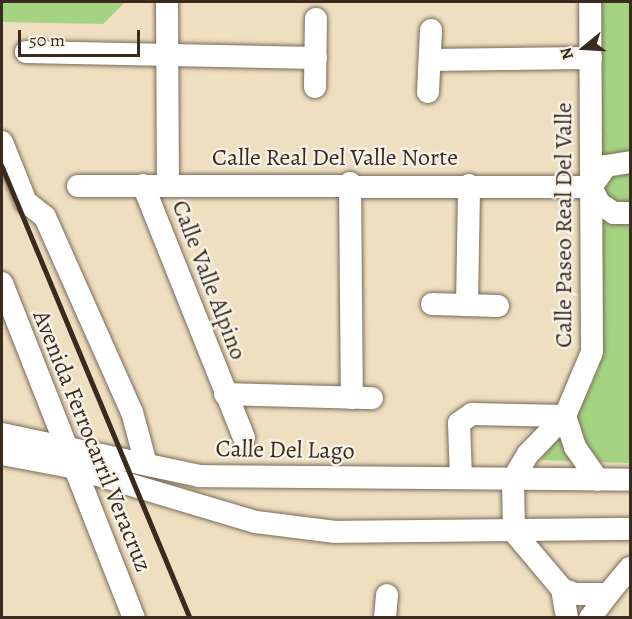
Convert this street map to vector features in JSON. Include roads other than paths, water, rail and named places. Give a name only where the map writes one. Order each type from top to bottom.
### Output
[{"type":"street","points":[[167,2],[168,185]]},
{"type":"street","name":"Calle Paseo Real Del Valle","points":[[513,479],[528,454],[565,416],[592,352],[590,2]]},
{"type":"street","points":[[315,87],[316,19]]},
{"type":"street","points":[[428,92],[431,30]]},
{"type":"street","points":[[26,52],[167,58],[316,58]]},
{"type":"street","points":[[430,60],[591,58]]},
{"type":"street","points":[[2,142],[26,202],[45,217],[84,304],[132,412],[146,464]]},
{"type":"street","points":[[630,162],[606,166],[591,187],[599,203],[614,213],[630,213]]},
{"type":"street","name":"Calle Real Del Valle Norte","points":[[78,186],[350,183],[591,187]]},
{"type":"street","name":"Calle Valle Alpino","points":[[225,394],[362,398],[350,183]]},
{"type":"street","name":"Calle Valle Alpino","points":[[143,185],[244,438]]},
{"type":"street","points":[[467,305],[469,185]]},
{"type":"street","name":"Avenida Ferrocarril Veracruz","points":[[2,283],[61,443],[134,618]]},
{"type":"street","points":[[432,304],[498,306]]},
{"type":"street","points":[[460,478],[463,416],[565,416],[575,447],[598,480]]},
{"type":"street","name":"Calle Del Lago","points":[[2,434],[61,443],[192,475],[598,480],[629,478]]},
{"type":"street","points":[[2,454],[71,467],[256,522],[335,531],[513,532],[630,529]]},
{"type":"street","points":[[188,502],[192,475]]},
{"type":"street","points":[[513,479],[513,532],[562,589],[575,594],[608,594]]},
{"type":"street","points":[[590,618],[630,568]]},
{"type":"street","points":[[562,589],[567,618]]},
{"type":"railway","points":[[2,166],[190,618]]}]
